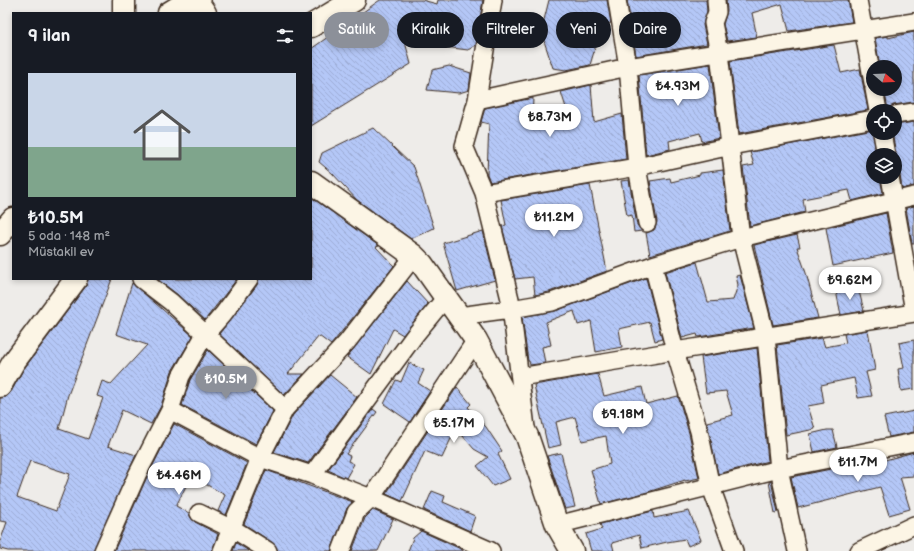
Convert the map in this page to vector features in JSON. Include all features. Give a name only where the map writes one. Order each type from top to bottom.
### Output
[{"type":"street","points":[[124,0],[124,12]]},
{"type":"street","points":[[171,12],[190,0]]},
{"type":"street","points":[[196,0],[204,12]]},
{"type":"street","points":[[312,25],[354,0]]},
{"type":"street","points":[[493,0],[477,100],[464,146],[484,193],[511,310],[527,436]]},
{"type":"street","points":[[617,0],[628,67],[636,167],[647,223]]},
{"type":"street","points":[[716,0],[717,12],[713,23],[719,53],[741,238],[766,337],[780,470],[797,551]]},
{"type":"street","points":[[858,0],[869,60]]},
{"type":"street","points":[[477,100],[628,67],[914,22]]},
{"type":"street","points":[[902,114],[914,112]]},
{"type":"street","points":[[484,193],[636,167],[731,146],[866,120]]},
{"type":"street","points":[[312,183],[414,256],[422,264],[446,297],[476,340],[527,436],[557,525],[572,551]]},
{"type":"street","points":[[520,378],[914,312],[891,184]]},
{"type":"street","points":[[459,316],[511,310],[552,302],[653,265],[741,238],[914,196]]},
{"type":"street","points":[[0,234],[12,220]]},
{"type":"street","points":[[222,551],[260,458],[285,409],[347,342],[414,256]]},
{"type":"street","points":[[653,265],[675,351],[699,431],[711,488],[734,551]]},
{"type":"street","points":[[1,382],[13,363],[75,280]]},
{"type":"street","points":[[143,280],[171,302],[204,336],[285,409]]},
{"type":"street","points":[[103,551],[140,469],[170,410],[181,376],[204,336],[224,313],[248,280]]},
{"type":"street","points":[[312,475],[415,335],[446,297]]},
{"type":"street","points":[[341,551],[356,512],[371,498],[476,340]]},
{"type":"street","points":[[170,410],[260,458],[312,475],[371,498],[491,551]]},
{"type":"street","points":[[557,525],[780,470],[914,442]]},
{"type":"street","points":[[199,512],[268,551]]},
{"type":"street","points":[[859,551],[914,525]]},
{"type":"building","points":[[380,0],[422,0],[437,4],[438,0],[483,0],[481,12],[472,12],[472,48],[468,50],[452,48],[464,48],[464,12],[397,12],[397,48],[407,48],[411,64],[312,125],[312,48],[324,40],[324,48],[389,48],[389,12],[363,12]]},
{"type":"building","points":[[549,0],[607,0],[609,12],[556,12],[556,48],[595,48],[590,65],[566,70],[553,68],[546,48],[548,48],[548,12],[546,12]]},
{"type":"building","points":[[627,0],[706,0],[707,11],[703,25],[707,44],[636,56],[635,48],[681,48],[681,12],[629,12]]},
{"type":"building","points":[[726,0],[848,0],[852,22],[789,31],[782,4],[752,13],[757,37],[727,41],[723,24],[727,11]]},
{"type":"building","points":[[914,32],[914,102],[887,104],[885,96],[902,96],[902,60],[879,60],[875,38],[888,36],[888,38]]},
{"type":"building","points":[[834,45],[841,73],[860,69],[867,104],[866,110],[739,134],[730,61]]},
{"type":"building","points":[[710,64],[719,138],[702,142],[700,133],[669,141],[670,149],[646,155],[639,75]]},
{"type":"building","points":[[449,66],[471,73],[469,90],[459,93],[427,90],[432,70]]},
{"type":"building","points":[[591,85],[594,122],[622,114],[626,159],[490,182],[487,174],[489,124],[481,122],[485,108],[533,98],[532,122],[568,114],[561,92]]},
{"type":"building","points":[[914,122],[914,186],[902,189],[902,148],[895,148],[893,140],[902,140],[902,124]]},
{"type":"building","points":[[373,128],[414,167],[434,228],[411,239],[357,200],[332,173],[319,162],[322,153]]},
{"type":"building","points":[[866,130],[866,140],[874,140],[875,148],[866,148],[866,184],[881,184],[883,193],[852,201],[849,190],[803,199],[805,212],[750,226],[743,167],[754,165],[750,152]]},
{"type":"building","points":[[723,170],[730,231],[650,255],[646,233],[654,230],[657,222],[650,181],[670,178],[671,182],[700,175],[700,173]]},
{"type":"building","points":[[629,180],[637,225],[642,231],[634,232],[632,215],[627,216],[621,181]]},
{"type":"building","points":[[590,185],[607,271],[549,292],[535,295],[533,277],[515,279],[502,226],[506,225],[501,200]]},
{"type":"building","points":[[312,198],[379,246],[376,247],[394,266],[331,345],[319,336],[288,374],[304,374],[284,395],[219,334],[257,285],[259,280],[312,280]]},
{"type":"building","points":[[914,206],[914,244],[912,244],[906,208]]},
{"type":"building","points":[[886,213],[893,253],[833,266],[826,228]]},
{"type":"building","points":[[483,231],[495,280],[457,291],[443,243]]},
{"type":"building","points":[[797,235],[800,247],[797,247],[806,273],[818,318],[773,325],[754,245]]},
{"type":"building","points":[[697,262],[708,302],[733,300],[738,285],[736,276],[740,275],[754,328],[698,337],[697,334],[682,338],[665,272]]},
{"type":"building","points":[[646,278],[662,339],[655,341],[650,322],[619,329],[622,347],[596,352],[591,321],[578,325],[574,311],[546,322],[551,345],[542,347],[545,363],[530,365],[528,361],[522,317],[555,311]]},
{"type":"building","points":[[88,280],[112,280],[68,395],[59,429],[88,439],[103,398],[97,396],[102,381],[111,384],[147,345],[116,334],[132,283],[193,336],[172,371],[161,406],[151,424],[122,410],[108,446],[136,455],[93,551],[8,551],[0,549],[0,542],[7,522],[0,521],[0,398],[6,397],[11,392],[23,370],[86,286]],"holes":[[[30,461],[70,474],[56,511],[17,497]]]},
{"type":"building","points":[[158,280],[236,280],[205,320],[178,295]]},
{"type":"building","points":[[407,281],[428,304],[403,335],[393,329],[371,374],[347,357]]},
{"type":"building","points":[[858,287],[864,311],[841,315],[836,291]]},
{"type":"building","points":[[868,330],[875,370],[866,372],[872,396],[858,398],[854,378],[821,385],[824,403],[808,406],[815,429],[786,435],[777,345],[822,338],[825,347],[846,343],[844,334]]},
{"type":"building","points":[[914,340],[914,389],[901,391],[898,369],[904,368],[899,343]]},
{"type":"building","points":[[757,348],[768,461],[718,474],[707,422],[733,415],[726,391],[706,393],[701,357]]},
{"type":"building","points":[[208,350],[273,411],[256,444],[182,405],[190,380]]},
{"type":"building","points":[[409,363],[424,370],[418,383],[430,391],[410,422],[384,404],[396,380],[401,382]]},
{"type":"building","points":[[598,374],[604,396],[642,387],[646,404],[678,396],[689,433],[699,478],[685,480],[648,492],[601,504],[591,470],[610,464],[606,436],[582,441],[575,417],[556,422],[561,445],[548,448],[534,385]]},
{"type":"building","points":[[330,375],[357,397],[308,463],[274,452],[293,415]]},
{"type":"building","points":[[457,387],[471,404],[468,407],[486,427],[502,451],[498,454],[510,479],[493,486],[477,466],[488,457],[474,449],[456,428],[442,458],[425,451],[402,501],[386,494]]},
{"type":"building","points":[[373,409],[377,412],[346,454],[350,456],[348,461],[354,464],[346,478],[328,470]]},
{"type":"building","points":[[914,411],[914,432],[889,437],[884,417]]},
{"type":"building","points":[[174,424],[247,463],[226,515],[218,511],[225,495],[191,476],[176,506],[189,513],[195,522],[218,534],[212,551],[114,551],[146,479]]},
{"type":"building","points":[[833,430],[837,447],[814,452],[810,434]]},
{"type":"building","points":[[914,452],[914,476],[900,477],[910,509],[889,515],[880,487],[798,508],[791,477],[841,467],[842,469],[860,465],[860,467]]},
{"type":"building","points":[[561,453],[575,507],[565,509],[547,456]]},
{"type":"building","points":[[266,470],[353,502],[347,508],[331,551],[278,551],[273,543],[244,524]]},
{"type":"building","points":[[771,481],[778,512],[775,513],[769,482]]},
{"type":"building","points":[[432,491],[445,496],[443,502],[475,516],[470,531],[424,510]]},
{"type":"building","points":[[373,510],[393,519],[378,551],[352,551],[365,518]]},
{"type":"building","points":[[653,511],[654,518],[689,511],[701,540],[688,546],[685,539],[642,548],[639,535],[612,543],[614,551],[591,551],[586,534],[602,529],[600,524]]},
{"type":"building","points":[[421,531],[463,551],[408,551],[413,538]]},
{"type":"building","points":[[236,543],[249,551],[233,551]]}]
